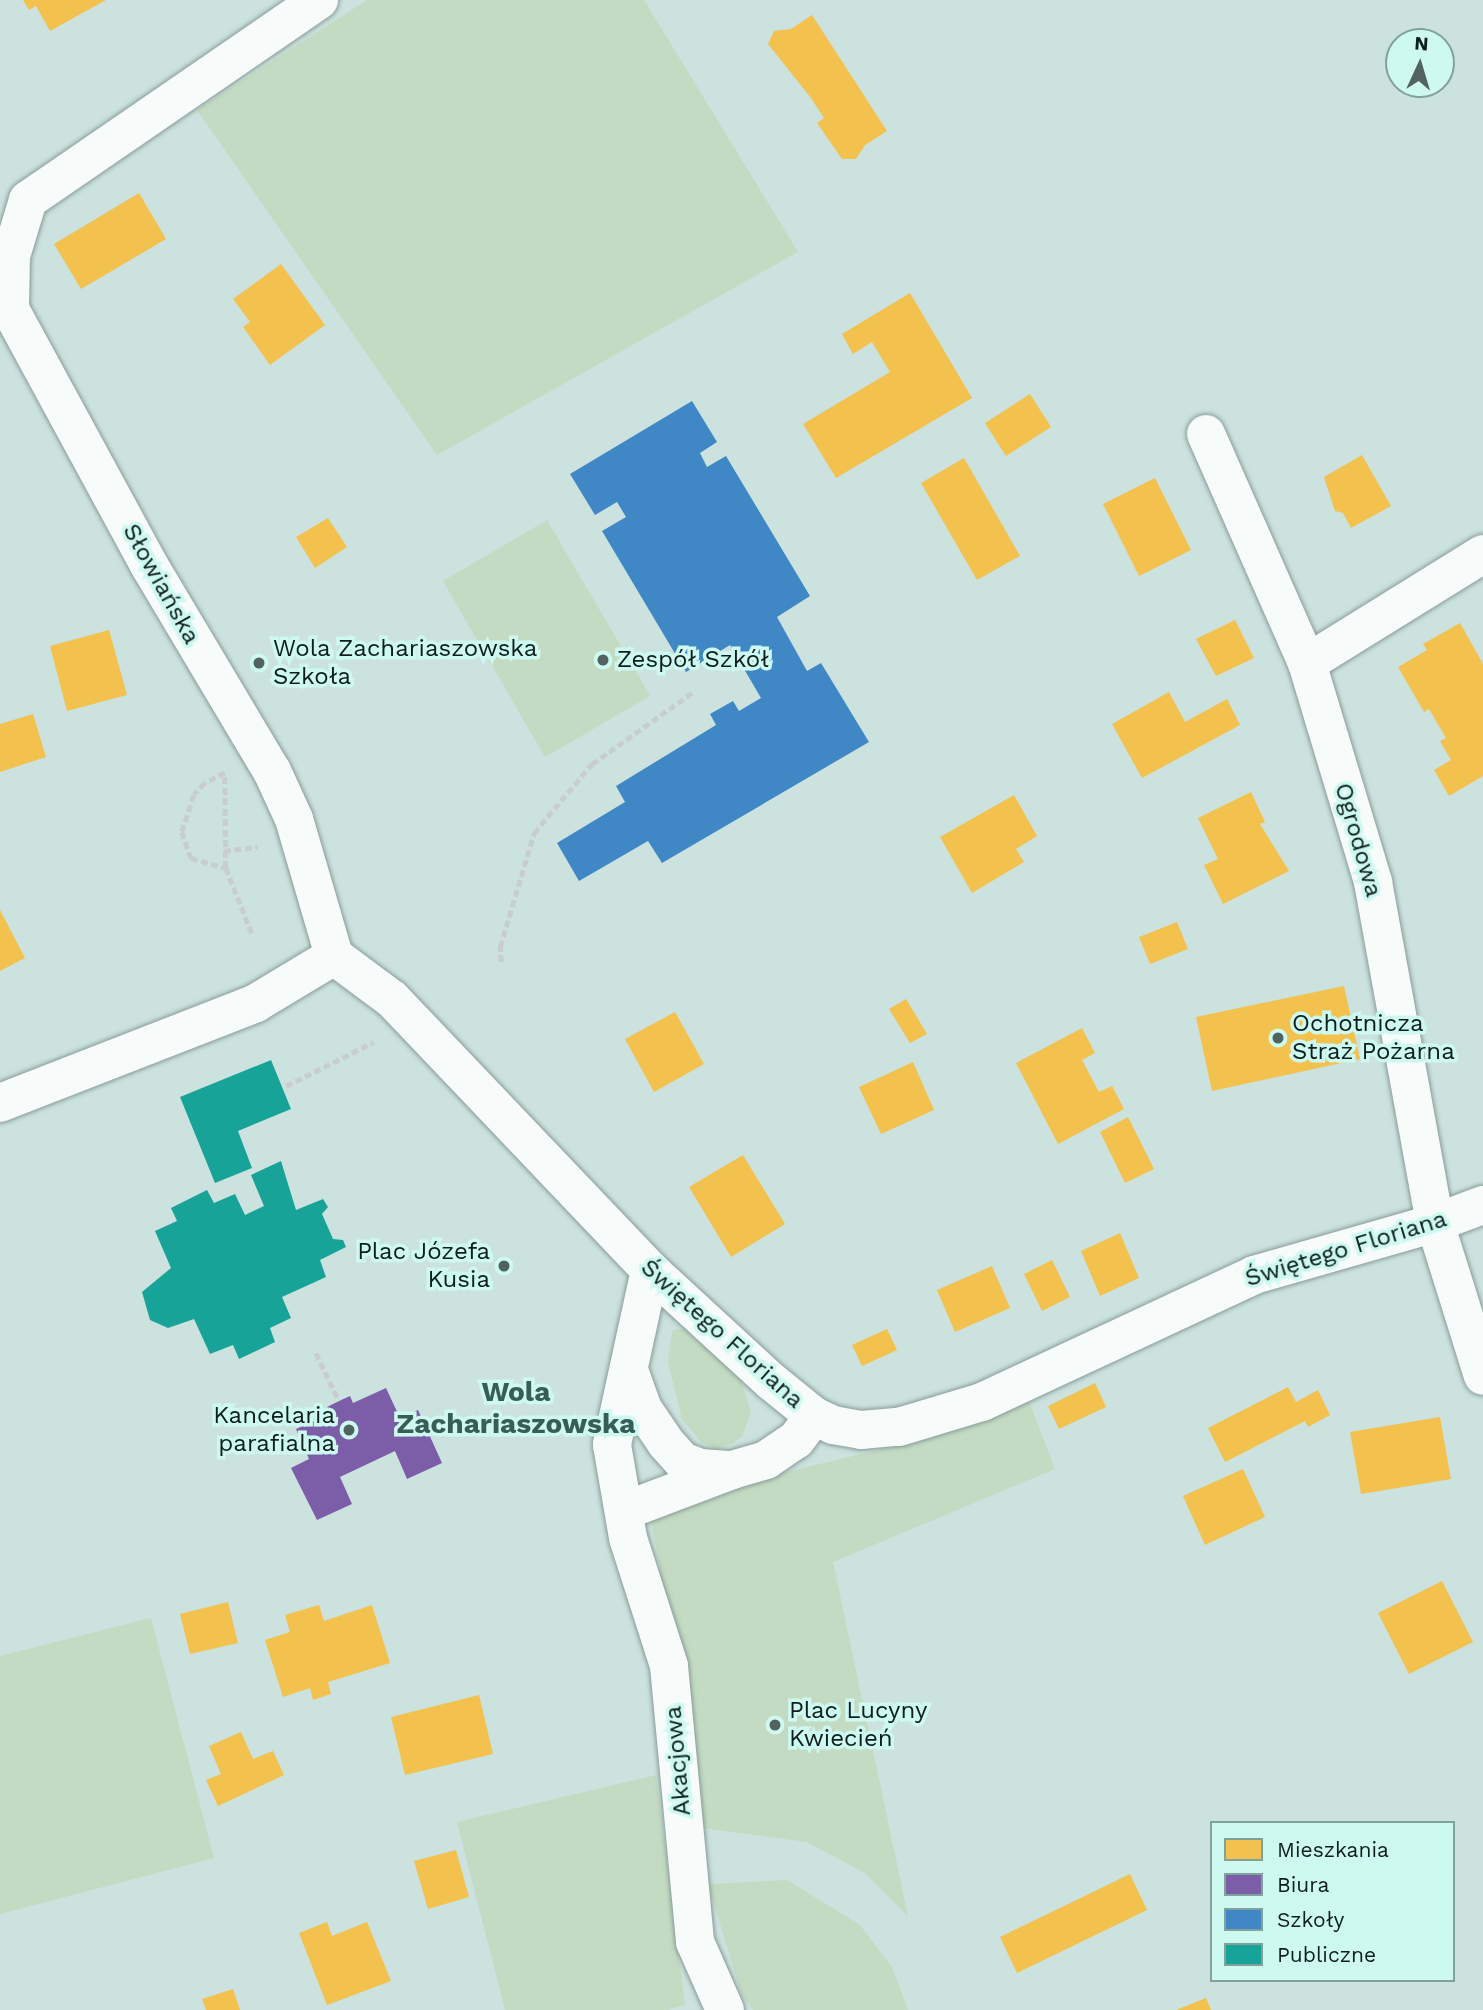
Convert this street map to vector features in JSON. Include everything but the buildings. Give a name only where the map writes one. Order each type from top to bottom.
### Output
[{"type":"street","name":"Słowiańska","points":[[319,0],[28,200],[11,256],[5,303],[153,572],[272,771],[294,819],[334,956]]},
{"type":"street","name":"Ogrodowa","points":[[1206,434],[1307,663],[1373,882],[1435,1223],[1483,1376]]},
{"type":"street","points":[[1307,663],[1483,554]]},
{"type":"street","points":[[0,1102],[256,1003],[334,956]]},
{"type":"street","name":"Świętego Floriana","points":[[334,956],[392,999],[650,1270],[814,1416],[861,1430],[899,1427],[982,1402],[1254,1275],[1435,1223],[1483,1205]]},
{"type":"street","name":"Akacjowa","points":[[650,1270],[612,1445],[624,1511],[669,1665],[695,1942],[725,2010]]},
{"type":"street","points":[[629,1370],[643,1409],[682,1461],[700,1468],[732,1470]]},
{"type":"street","points":[[624,1511],[766,1460],[796,1440],[814,1416]]},
{"type":"path","points":[[500,962],[500,947],[534,833],[592,764],[693,692]]},
{"type":"path","points":[[226,868],[191,858],[182,832],[194,796],[205,783],[231,769]]},
{"type":"path","points":[[225,773],[226,868],[253,936]]},
{"type":"path","points":[[224,851],[270,845]]},
{"type":"path","points":[[286,1086],[377,1041]]},
{"type":"path","points":[[316,1353],[338,1401]]},
{"type":"green space","points":[[367,0],[644,0],[798,252],[437,455],[197,110]]},
{"type":"green space","points":[[547,520],[650,696],[545,757],[443,581]]},
{"type":"green space","points":[[683,1328],[740,1378],[751,1412],[742,1437],[716,1449],[701,1442],[682,1419],[668,1362],[672,1331]]},
{"type":"green space","name":"Plac Lucyny Kwiecień","points":[[1029,1401],[1055,1469],[833,1562],[908,1916],[865,1873],[807,1842],[695,1827],[671,1626],[651,1520],[732,1485],[899,1445]]},
{"type":"green space","points":[[151,1618],[214,1858],[0,1914],[0,1656]]},
{"type":"green space","points":[[656,1775],[685,2005],[668,2010],[505,2010],[457,1822]]},
{"type":"green space","points":[[787,1880],[860,1925],[892,1967],[908,2010],[753,2010],[741,1993],[708,1884]]},
{"type":"place","name":"Zespół Szkół","points":[[603,660]]},
{"type":"place","name":"Wola Zachariaszowska Szkoła","points":[[259,663]]},
{"type":"place","name":"Ochotnicza Straż Pożarna","points":[[1278,1038]]},
{"type":"place","name":"Plac Józefa Kusia","points":[[504,1266]]},
{"type":"place","name":"Kancelaria parafialna","points":[[349,1430]]},
{"type":"place","name":"Plac Lucyny Kwiecień","points":[[775,1725]]},
{"type":"district","name":"Wola Zachariaszowska","points":[[516,1408]]}]
